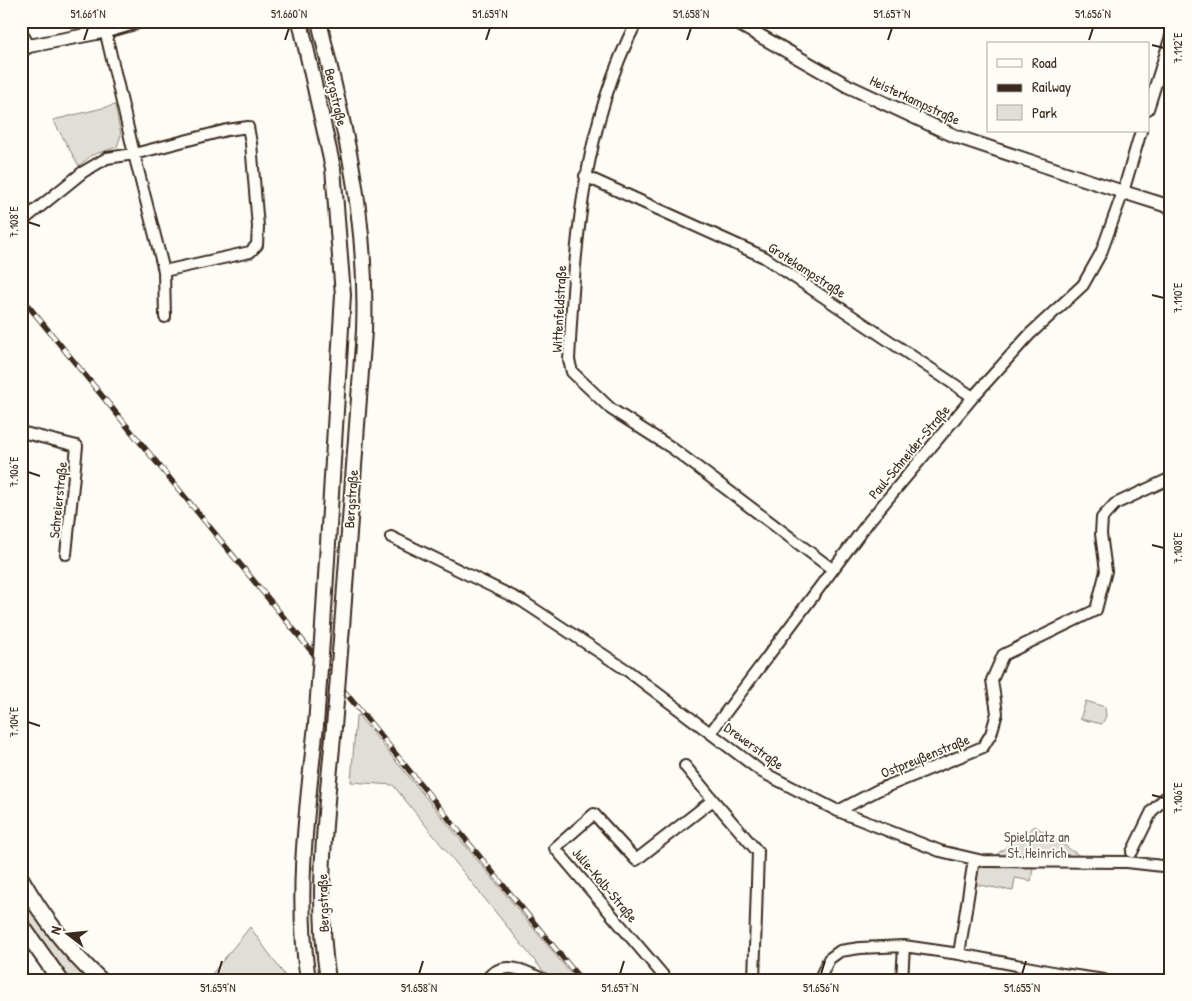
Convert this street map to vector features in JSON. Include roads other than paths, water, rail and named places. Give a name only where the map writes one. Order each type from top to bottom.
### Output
[{"type":"main road","name":"Bergstraße","points":[[300,21],[332,168],[343,295],[323,626],[302,878],[308,980]]},
{"type":"main road","name":"Bergstraße","points":[[319,21],[351,164],[362,244],[365,294],[364,331],[342,627],[321,879],[325,963],[328,980]]},
{"type":"main road","points":[[21,879],[74,954],[100,980]]},
{"type":"main road","points":[[21,925],[60,980]]},
{"type":"street","points":[[21,31],[25,48],[105,26],[142,21]]},
{"type":"street","name":"Wittenfeldstraße","points":[[637,21],[624,47],[599,119],[585,176],[574,277],[569,360],[572,372],[611,409],[672,448],[832,569]]},
{"type":"street","name":"Heisterkampstraße","points":[[734,21],[848,86],[955,136],[1171,206]]},
{"type":"street","points":[[105,26],[134,154],[164,271],[164,317]]},
{"type":"street","points":[[1150,103],[1171,36]]},
{"type":"street","points":[[21,222],[83,172],[107,158],[134,154],[227,130],[248,127],[258,226],[257,244],[250,252],[164,271]]},
{"type":"street","name":"Paul-Schneider-Straße","points":[[711,732],[870,520],[973,397],[1030,334],[1083,285],[1101,253],[1123,192],[1141,132]]},
{"type":"street","name":"Grotekampstraße","points":[[585,176],[764,257],[973,397]]},
{"type":"street","name":"Schreierstraße","points":[[21,432],[77,446],[66,554]]},
{"type":"street","name":"Ostpreußenstraße","points":[[838,812],[878,790],[983,747],[991,734],[997,713],[992,680],[1003,655],[1096,610],[1106,571],[1101,534],[1102,518],[1115,504],[1171,478]]},
{"type":"street","name":"Drewerstraße","points":[[391,537],[522,601],[628,671],[762,772],[838,812],[940,852],[983,861],[1127,862],[1171,867]]},
{"type":"street","points":[[685,766],[758,852],[754,980]]},
{"type":"street","points":[[1132,852],[1152,811],[1171,792]]},
{"type":"street","name":"Julie-Kolb-Straße","points":[[667,980],[555,848],[594,814],[636,860],[713,800]]},
{"type":"street","points":[[959,954],[974,859]]},
{"type":"street","points":[[902,980],[904,946]]},
{"type":"street","points":[[819,980],[829,959],[840,951],[904,946],[1104,980]]},
{"type":"street","points":[[486,980],[499,970],[513,967],[544,980]]},
{"type":"railway","points":[[21,297],[581,980]]},
{"type":"park label","name":"Spielplatz an St. Heinrich","points":[[1037,846]]}]
